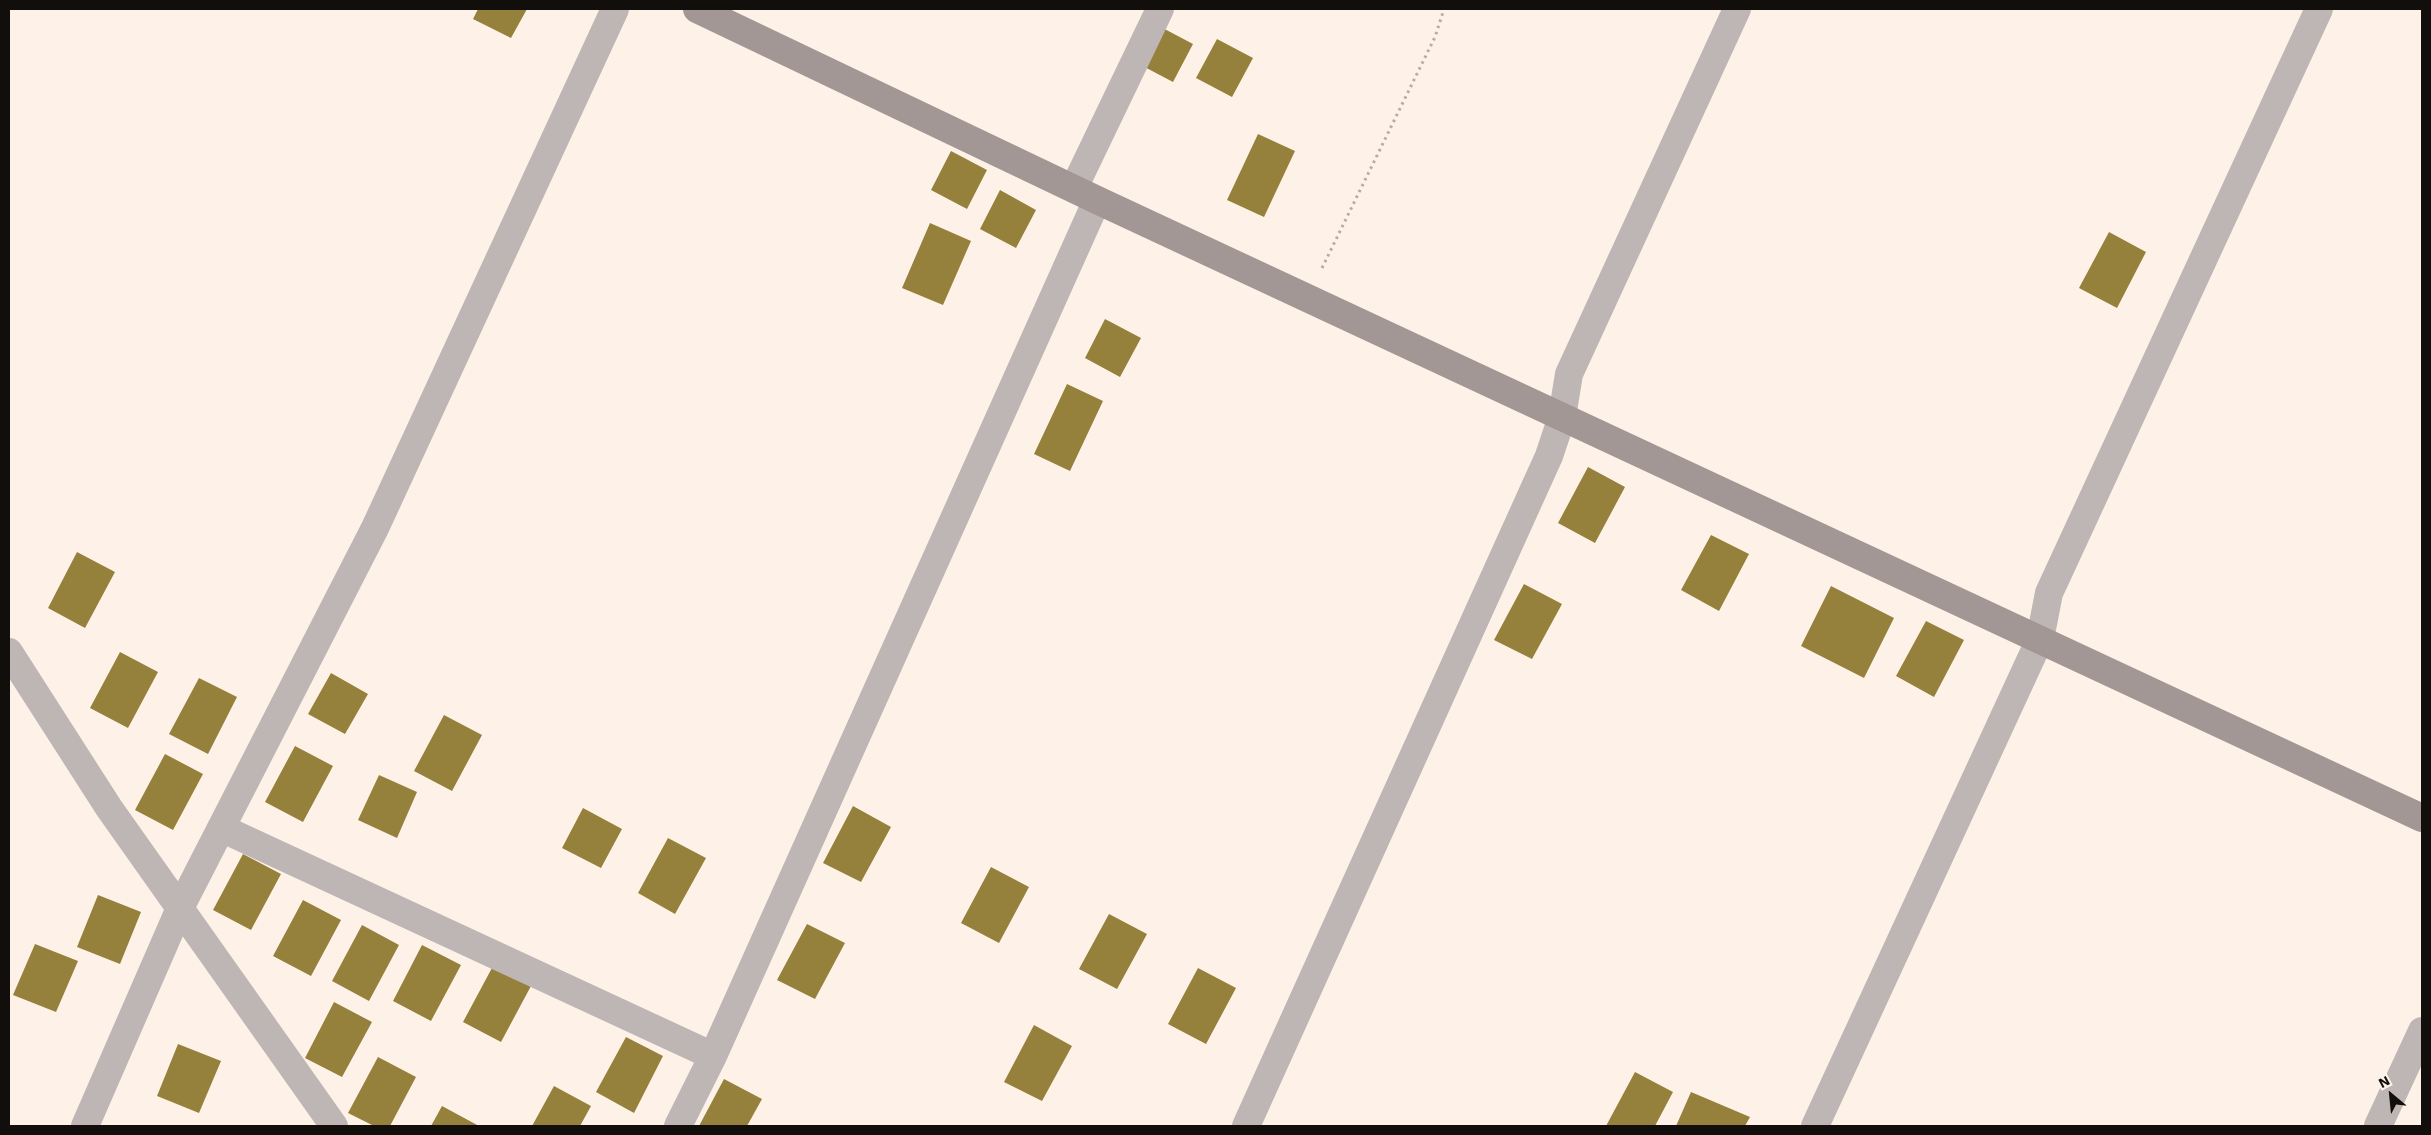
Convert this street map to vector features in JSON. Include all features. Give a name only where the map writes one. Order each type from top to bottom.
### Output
[{"type":"street","points":[[85,1126],[180,908],[375,528],[615,9]]},
{"type":"street","points":[[697,9],[1307,298],[2422,818]]},
{"type":"street","points":[[678,1126],[713,1056],[1086,194],[1160,9]]},
{"type":"street","points":[[1246,1126],[1549,456],[1562,417],[1569,374],[1737,9]]},
{"type":"street","points":[[1815,1126],[2040,639],[2048,593],[2319,9]]},
{"type":"street","points":[[9,652],[109,808],[334,1126]]},
{"type":"street","points":[[221,828],[713,1056]]},
{"type":"street","points":[[2378,1126],[2422,1031]]},
{"type":"path","points":[[1307,298],[1435,37],[1444,9]]},
{"type":"building","points":[[478,9],[527,9],[511,38],[473,19]]},
{"type":"building","points":[[1157,25],[1193,44],[1173,82],[1137,63]]},
{"type":"building","points":[[1217,39],[1253,58],[1232,97],[1196,78]]},
{"type":"building","points":[[1258,134],[1295,151],[1264,217],[1227,200]]},
{"type":"building","points":[[951,151],[987,170],[967,209],[931,190]]},
{"type":"building","points":[[1000,190],[1036,210],[1016,248],[980,229]]},
{"type":"building","points":[[930,223],[971,241],[943,305],[902,288]]},
{"type":"building","points":[[2109,232],[2146,252],[2117,308],[2079,288]]},
{"type":"building","points":[[1105,319],[1141,338],[1120,377],[1085,358]]},
{"type":"building","points":[[1067,384],[1103,401],[1070,471],[1034,454]]},
{"type":"building","points":[[1588,467],[1625,487],[1595,543],[1558,523]]},
{"type":"building","points":[[1711,535],[1749,554],[1719,611],[1681,590]]},
{"type":"building","points":[[77,552],[115,572],[85,628],[48,608]]},
{"type":"building","points":[[1524,584],[1562,604],[1532,659],[1494,640]]},
{"type":"building","points":[[1831,586],[1894,618],[1864,678],[1801,646]]},
{"type":"building","points":[[1926,621],[1964,640],[1934,697],[1896,676]]},
{"type":"building","points":[[120,652],[158,672],[128,728],[90,708]]},
{"type":"building","points":[[331,673],[368,694],[345,734],[308,714]]},
{"type":"building","points":[[199,678],[237,697],[208,754],[169,734]]},
{"type":"building","points":[[444,715],[482,735],[452,791],[414,771]]},
{"type":"building","points":[[295,746],[333,766],[303,822],[265,802]]},
{"type":"building","points":[[165,754],[203,774],[173,830],[135,810]]},
{"type":"building","points":[[379,775],[417,792],[397,838],[358,820]]},
{"type":"building","points":[[853,806],[891,827],[861,882],[823,863]]},
{"type":"building","points":[[583,808],[622,829],[601,868],[562,848]]},
{"type":"building","points":[[668,838],[706,858],[675,914],[638,893]]},
{"type":"building","points":[[243,854],[281,874],[251,930],[213,910]]},
{"type":"building","points":[[991,867],[1029,887],[999,943],[961,923]]},
{"type":"building","points":[[98,895],[141,912],[120,964],[77,947]]},
{"type":"building","points":[[303,900],[341,920],[311,976],[273,956]]},
{"type":"building","points":[[1109,914],[1147,934],[1117,989],[1079,969]]},
{"type":"building","points":[[807,924],[845,943],[815,999],[777,980]]},
{"type":"building","points":[[362,925],[399,945],[369,1001],[332,981]]},
{"type":"building","points":[[35,944],[78,961],[56,1012],[13,995]]},
{"type":"building","points":[[422,945],[461,965],[431,1021],[393,1001]]},
{"type":"building","points":[[493,966],[531,986],[501,1042],[463,1022]]},
{"type":"building","points":[[1198,968],[1236,988],[1206,1044],[1168,1024]]},
{"type":"building","points":[[334,1002],[372,1022],[342,1077],[305,1058]]},
{"type":"building","points":[[1034,1025],[1072,1046],[1042,1101],[1004,1082]]},
{"type":"building","points":[[626,1037],[663,1056],[634,1113],[596,1092]]},
{"type":"building","points":[[178,1044],[221,1061],[199,1113],[157,1096]]},
{"type":"building","points":[[378,1057],[416,1077],[390,1126],[374,1126],[348,1113]]},
{"type":"building","points":[[1635,1072],[1673,1092],[1655,1126],[1606,1126]]},
{"type":"building","points":[[724,1079],[762,1099],[747,1126],[699,1126]]},
{"type":"building","points":[[554,1086],[591,1106],[580,1126],[532,1126]]},
{"type":"building","points":[[1691,1092],[1750,1117],[1745,1126],[1676,1126]]},
{"type":"building","points":[[442,1106],[479,1126],[431,1126]]}]
